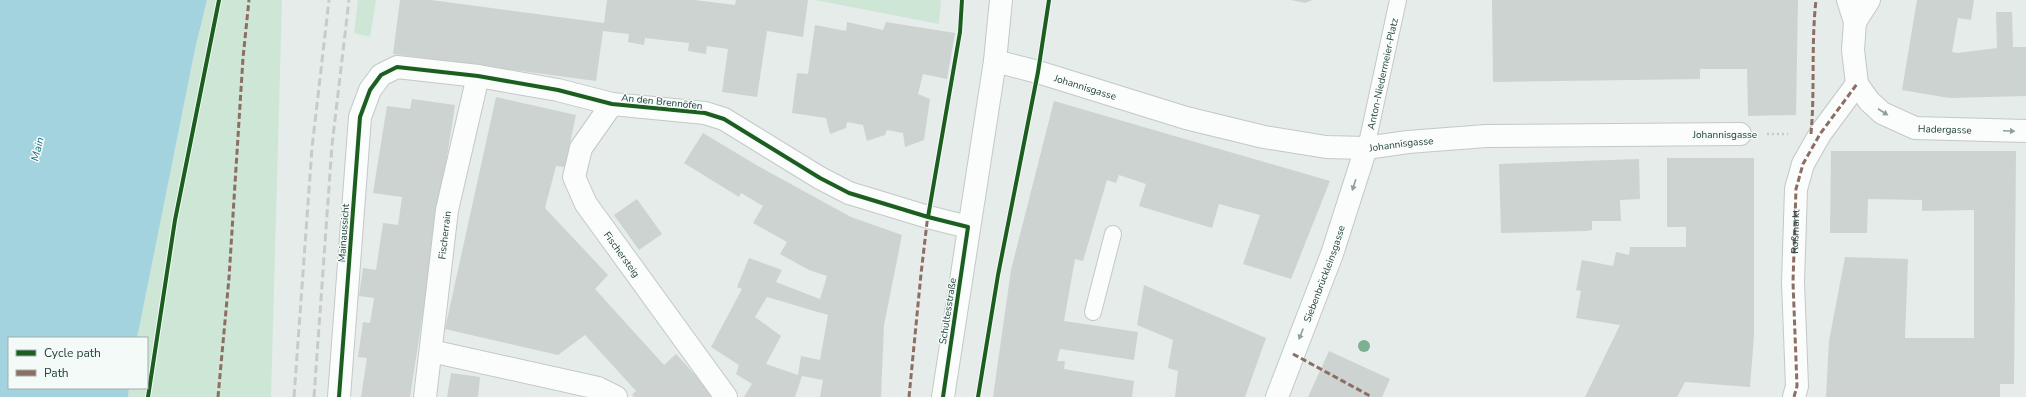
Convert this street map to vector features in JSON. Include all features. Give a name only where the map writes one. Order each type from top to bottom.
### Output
[{"type":"street","name":"Schultesstraße","points":[[942,397],[994,61],[1001,0]]},
{"type":"street","points":[[1848,0],[1855,22],[1853,50],[1857,84]]},
{"type":"street","points":[[1855,22],[1869,0]]},
{"type":"street","name":"Johannisgasse","points":[[994,61],[1038,72],[1186,118],[1264,137],[1326,147],[1366,148],[1408,142],[1486,136],[1740,134]]},
{"type":"street","name":"An den Brennöfen","points":[[381,75],[397,67],[435,70],[558,90],[612,104],[712,115],[724,119],[820,178],[849,193],[928,217],[968,227]]},
{"type":"street","name":"Mainaussicht","points":[[339,397],[360,117],[370,90],[381,75]]},
{"type":"street","name":"Fischerrain","points":[[425,397],[447,210],[478,76]]},
{"type":"street","name":"Hadergasse","points":[[1857,84],[1869,101],[1882,113],[1915,128],[2026,132]]},
{"type":"street","name":"Roßmarkt","points":[[1794,397],[1797,386],[1793,282],[1796,189],[1803,164],[1820,134],[1857,84]]},
{"type":"street","name":"Fischersteig","points":[[612,104],[581,148],[574,177],[586,204],[726,397]]},
{"type":"street","name":"Siebenbrückleinsgasse","points":[[1277,397],[1332,254],[1366,148]]},
{"type":"street","points":[[431,351],[598,388],[616,397]]},
{"type":"lane","name":"Anton-Niedermeier-Platz","points":[[1366,148],[1398,0]]},
{"type":"lane","points":[[1092,312],[1113,234]]},
{"type":"green space","points":[[207,0],[282,0],[271,397],[128,397],[129,389],[148,389],[148,337],[137,337],[137,332],[195,49]]},
{"type":"green space","points":[[358,0],[376,0],[370,37],[354,33]]},
{"type":"green space","points":[[815,0],[941,0],[939,24]]},
{"type":"water","name":"Main","points":[[0,0],[207,0],[195,49],[137,337],[8,337],[8,389],[129,389],[128,397],[0,397]]},
{"type":"building","points":[[400,0],[431,0],[604,23],[607,0],[695,0],[735,5],[736,0],[808,0],[803,37],[767,31],[757,97],[722,92],[728,49],[707,46],[706,54],[688,51],[689,43],[645,38],[644,45],[628,42],[629,34],[603,31],[596,81],[393,54]]},
{"type":"building","points":[[1291,0],[1313,0],[1305,3]]},
{"type":"building","points":[[1492,0],[1798,0],[1796,115],[1748,116],[1747,69],[1700,69],[1700,79],[1493,82]]},
{"type":"building","points":[[1917,0],[1974,0],[1971,20],[1958,18],[1952,52],[1957,53],[1997,48],[1996,12],[2012,12],[2013,47],[2026,47],[2026,96],[1949,98],[1902,90]]},
{"type":"building","points":[[847,22],[883,30],[886,22],[955,33],[947,79],[923,74],[918,94],[930,99],[924,140],[905,147],[903,133],[887,130],[885,135],[867,141],[863,125],[847,122],[846,128],[830,134],[826,118],[792,113],[797,73],[808,74],[815,25],[846,31]]},
{"type":"building","points":[[496,97],[576,115],[565,167],[556,166],[545,208],[608,275],[595,289],[664,365],[676,354],[715,397],[634,397],[632,395],[636,391],[585,335],[558,355],[445,329]]},
{"type":"building","points":[[412,99],[455,105],[410,397],[361,397],[367,358],[358,357],[363,322],[370,323],[374,298],[359,296],[363,268],[376,270],[383,223],[398,225],[402,197],[373,193],[387,106],[410,109]]},
{"type":"building","points":[[1054,101],[1330,181],[1291,279],[1243,264],[1260,215],[1219,204],[1212,228],[1139,206],[1146,184],[1119,175],[1116,183],[1107,180],[1083,261],[1075,259],[1064,321],[1138,332],[1134,360],[1060,349],[1057,361],[1065,361],[1064,369],[1134,381],[1132,397],[993,397],[1011,270]]},
{"type":"building","points":[[703,133],[758,166],[851,217],[902,235],[884,325],[881,397],[820,397],[823,380],[802,376],[795,397],[744,397],[752,384],[736,374],[739,365],[711,347],[742,289],[737,287],[749,258],[782,270],[776,282],[820,299],[827,276],[809,270],[780,254],[787,242],[753,223],[763,206],[741,193],[739,197],[684,163]],"holes":[[[767,297],[828,315],[820,360],[801,356],[798,375],[766,364],[781,336],[755,317]]]},
{"type":"building","points":[[1831,151],[2016,151],[2014,384],[2000,384],[2000,397],[1826,397],[1829,341],[1845,257],[1908,259],[1905,338],[1974,338],[1974,210],[1922,211],[1922,200],[1868,199],[1867,233],[1830,233]]},
{"type":"building","points":[[1667,158],[1754,158],[1754,336],[1750,387],[1685,382],[1677,397],[1585,397],[1620,325],[1576,318],[1581,291],[1576,290],[1582,260],[1613,266],[1616,252],[1629,255],[1630,247],[1686,247],[1686,227],[1667,227]]},
{"type":"building","points":[[1639,159],[1640,199],[1620,200],[1621,221],[1592,221],[1592,230],[1586,231],[1501,233],[1499,164]]},
{"type":"building","points":[[637,199],[662,234],[639,250],[614,215]]},
{"type":"building","points":[[1144,285],[1266,338],[1245,397],[1175,397],[1178,371],[1168,368],[1173,340],[1137,325]]},
{"type":"building","points":[[1329,351],[1390,379],[1382,397],[1308,397]]},
{"type":"building","points":[[451,373],[480,377],[478,397],[447,397]]},
{"type":"railway","points":[[294,397],[312,148],[329,0]]},
{"type":"railway","points":[[314,397],[332,145],[349,0]]},
{"type":"marked path","points":[[218,397],[229,278],[243,58],[249,0]]},
{"type":"marked path","points":[[1811,134],[1816,0]]},
{"type":"marked path","points":[[1794,397],[1797,386],[1793,282],[1796,189],[1803,164],[1820,134],[1857,84]]},
{"type":"marked path","points":[[909,397],[928,214]]},
{"type":"marked path","points":[[1293,354],[1372,397]]},
{"type":"cycle path","points":[[148,397],[175,220],[219,0]]},
{"type":"cycle path","points":[[928,217],[960,32],[962,0]]},
{"type":"cycle path","points":[[978,397],[998,275],[1038,72],[1049,0]]},
{"type":"cycle path","points":[[339,397],[360,117],[370,90],[381,75],[397,67],[478,76],[558,90],[612,104],[705,113],[724,119],[820,178],[849,193],[928,217],[968,227],[943,397]]}]
